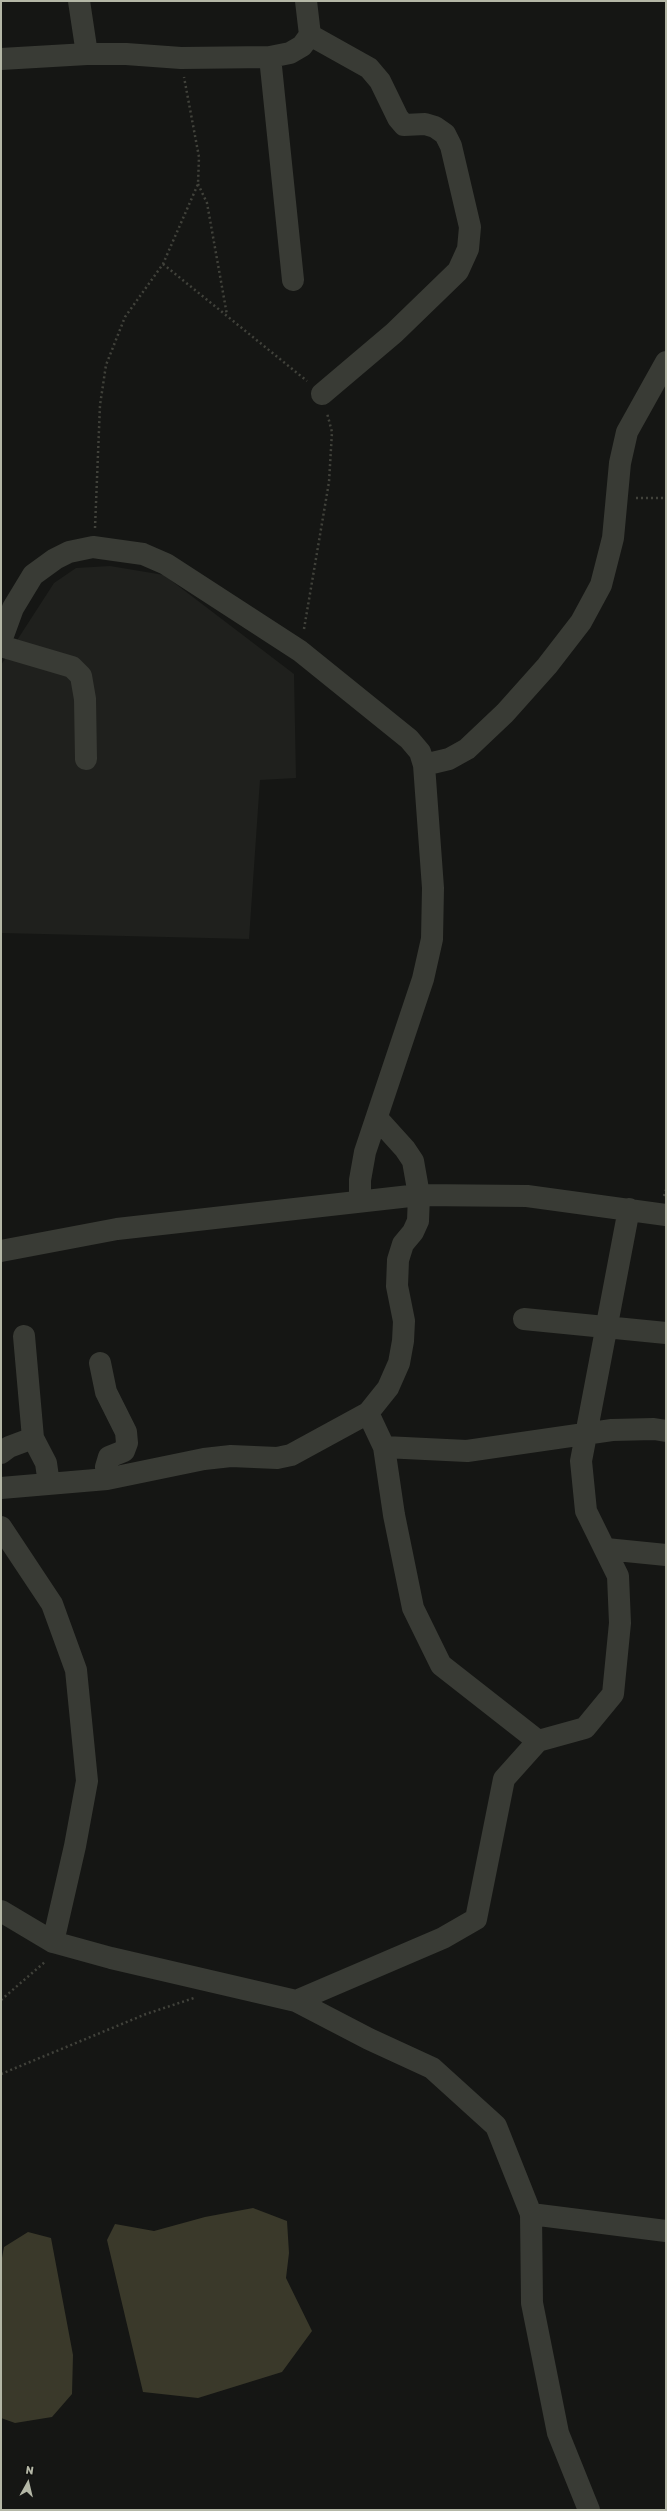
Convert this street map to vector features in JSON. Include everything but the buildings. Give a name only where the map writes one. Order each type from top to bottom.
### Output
[{"type":"street","points":[[79,1],[87,54]]},
{"type":"street","points":[[1,59],[87,54],[126,54],[180,58],[270,57],[290,53],[302,46],[310,35],[306,1]]},
{"type":"street","points":[[310,35],[369,68],[380,81],[398,118],[404,125],[424,124],[435,127],[445,134],[451,146],[470,227],[468,249],[458,271],[394,332],[322,394]]},
{"type":"street","points":[[270,57],[293,280]]},
{"type":"street","points":[[424,765],[450,759],[467,749],[505,713],[548,666],[581,622],[602,584],[613,538],[618,498],[620,463],[627,432],[666,362]]},
{"type":"street","points":[[1,641],[13,608],[33,575],[55,559],[69,552],[93,547],[143,554],[166,564],[300,651],[409,739],[420,752],[424,765],[433,888],[432,939],[423,980],[365,1152],[360,1180],[360,1200]]},
{"type":"street","points":[[1,646],[72,667],[80,676],[85,698],[86,759]]},
{"type":"street","points":[[1,1488],[107,1480],[204,1459],[231,1456],[277,1458],[292,1455],[368,1413],[388,1388],[399,1363],[404,1341],[404,1321],[397,1286],[398,1260],[403,1244],[413,1232],[418,1221],[420,1195],[413,1161],[405,1149],[377,1118]]},
{"type":"street","points":[[1,1251],[117,1229],[360,1200],[420,1195],[527,1196],[666,1215]]},
{"type":"street","points":[[296,2001],[443,1938],[476,1919],[504,1779],[538,1741],[585,1728],[613,1694],[620,1623],[618,1576],[586,1511],[581,1461],[629,1209]]},
{"type":"street","points":[[524,1319],[606,1329],[666,1333]]},
{"type":"street","points":[[24,1336],[33,1438],[46,1463],[49,1484]]},
{"type":"street","points":[[100,1363],[106,1392],[126,1432],[127,1443],[124,1450],[110,1457],[106,1467],[107,1480]]},
{"type":"street","points":[[368,1413],[384,1448],[394,1515],[413,1608],[442,1665],[538,1741]]},
{"type":"street","points":[[384,1448],[467,1451],[612,1430],[654,1428],[666,1431]]},
{"type":"street","points":[[1,1452],[9,1447],[33,1438]]},
{"type":"street","points":[[1,1527],[52,1604],[76,1670],[87,1781],[75,1846],[53,1942]]},
{"type":"street","points":[[606,1549],[666,1555]]},
{"type":"street","points":[[1,1911],[53,1942],[112,1958],[296,2001],[369,2040],[432,2068],[496,2126],[531,2214],[532,2303],[558,2433],[589,2510]]},
{"type":"street","points":[[531,2214],[666,2231]]},
{"type":"path","points":[[93,547],[100,405],[106,365],[125,317],[163,264],[198,184],[199,157],[180,58]]},
{"type":"path","points":[[198,184],[207,203],[227,316]]},
{"type":"path","points":[[163,264],[322,394],[332,432],[329,482],[300,651]]},
{"type":"path","points":[[618,498],[666,498]]},
{"type":"path","points":[[1,2000],[47,1960],[53,1942]]},
{"type":"path","points":[[1,2074],[146,2014],[196,1998]]},
{"type":"shaded area","points":[[110,566],[164,575],[294,674],[296,778],[260,780],[249,939],[1,933],[1,665],[54,583],[76,568]]},
{"type":"shaded area","points":[[253,2208],[287,2221],[289,2253],[286,2278],[312,2331],[282,2372],[198,2398],[143,2392],[107,2240],[115,2224],[154,2231],[205,2217]]},
{"type":"shaded area","points":[[28,2232],[51,2238],[73,2355],[72,2394],[52,2417],[15,2423],[1,2418],[1,2263],[4,2247]]}]
